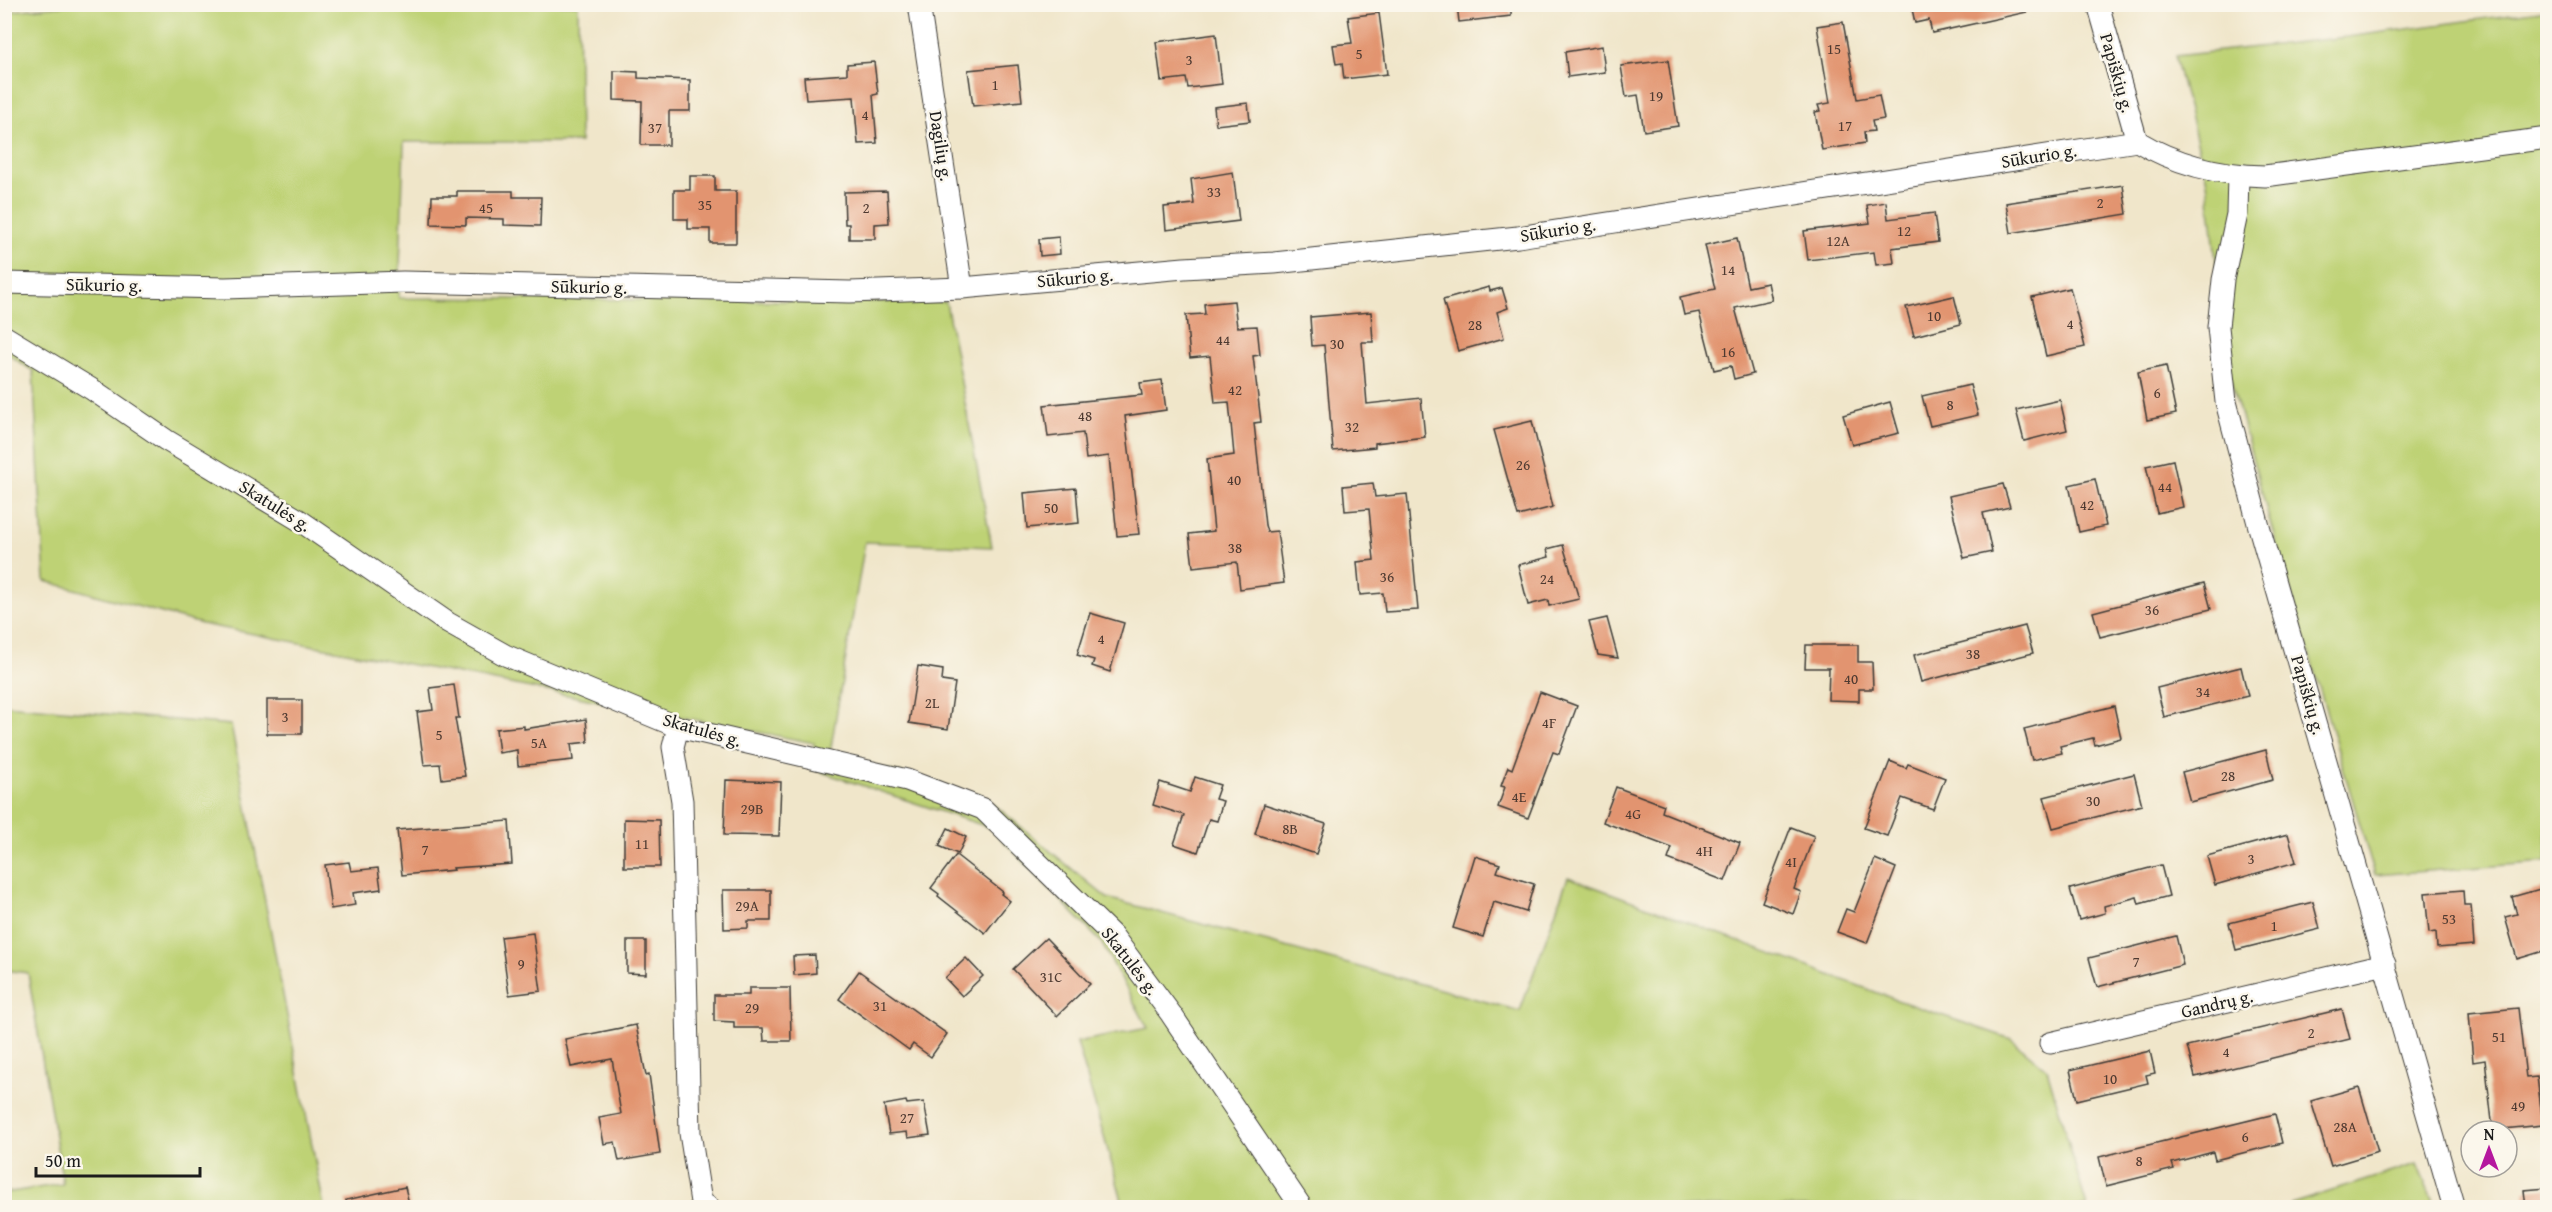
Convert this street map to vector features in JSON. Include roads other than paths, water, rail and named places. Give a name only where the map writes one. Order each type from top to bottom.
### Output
[{"type":"street","name":"Dagilių g.","points":[[919,4],[962,288]]},
{"type":"street","name":"Papiškių g.","points":[[2098,4],[2136,141]]},
{"type":"street","points":[[2136,141],[2163,157],[2218,174],[2265,177],[2547,138]]},
{"type":"street","name":"Sūkurio g.","points":[[4,283],[225,288],[403,282],[850,292],[962,288],[1274,263],[1507,238],[2136,141]]},
{"type":"street","name":"Papiškių g.","points":[[2238,176],[2237,214],[2225,269],[2217,327],[2226,402],[2259,527],[2454,1208]]},
{"type":"street","name":"Skatulės g.","points":[[4,336],[93,390],[166,440],[299,520],[448,623],[504,655],[678,727],[907,780],[983,809],[1113,936],[1171,1014],[1302,1208]]},
{"type":"street","points":[[678,727],[673,747],[682,801],[690,1133],[701,1202],[710,1208]]},
{"type":"street","name":"Gandrų g.","points":[[2050,1043],[2385,964]]}]
